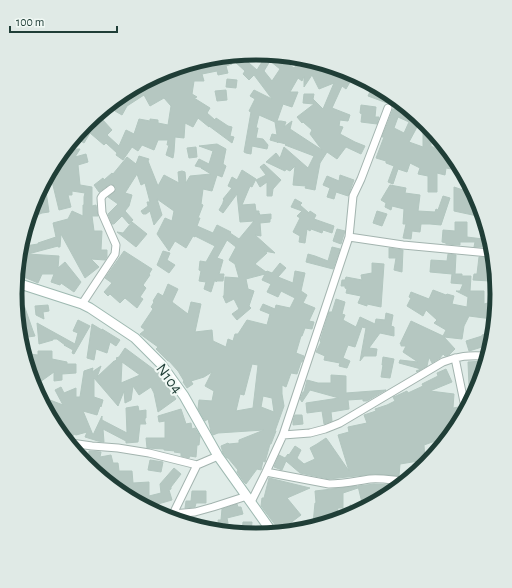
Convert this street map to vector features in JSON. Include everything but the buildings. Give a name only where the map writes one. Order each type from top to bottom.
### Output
[{"type":"street","points":[[175,514],[195,512],[249,499],[266,472],[283,435],[349,237],[353,196],[388,108]]},
{"type":"street","points":[[82,304],[115,254],[116,245],[102,213],[101,198],[111,189]]},
{"type":"street","points":[[349,237],[403,245],[487,253]]},
{"type":"street","name":"N104","points":[[23,285],[82,304],[135,338],[161,364],[184,396],[218,456],[269,527]]},
{"type":"street","points":[[283,435],[310,433],[325,429],[340,423],[443,362],[468,355],[482,356]]},
{"type":"street","points":[[455,358],[464,401]]},
{"type":"street","points":[[76,444],[149,453],[197,465],[218,456]]},
{"type":"street","points":[[173,513],[197,465]]},
{"type":"street","points":[[266,472],[329,484],[377,479],[397,481]]}]
